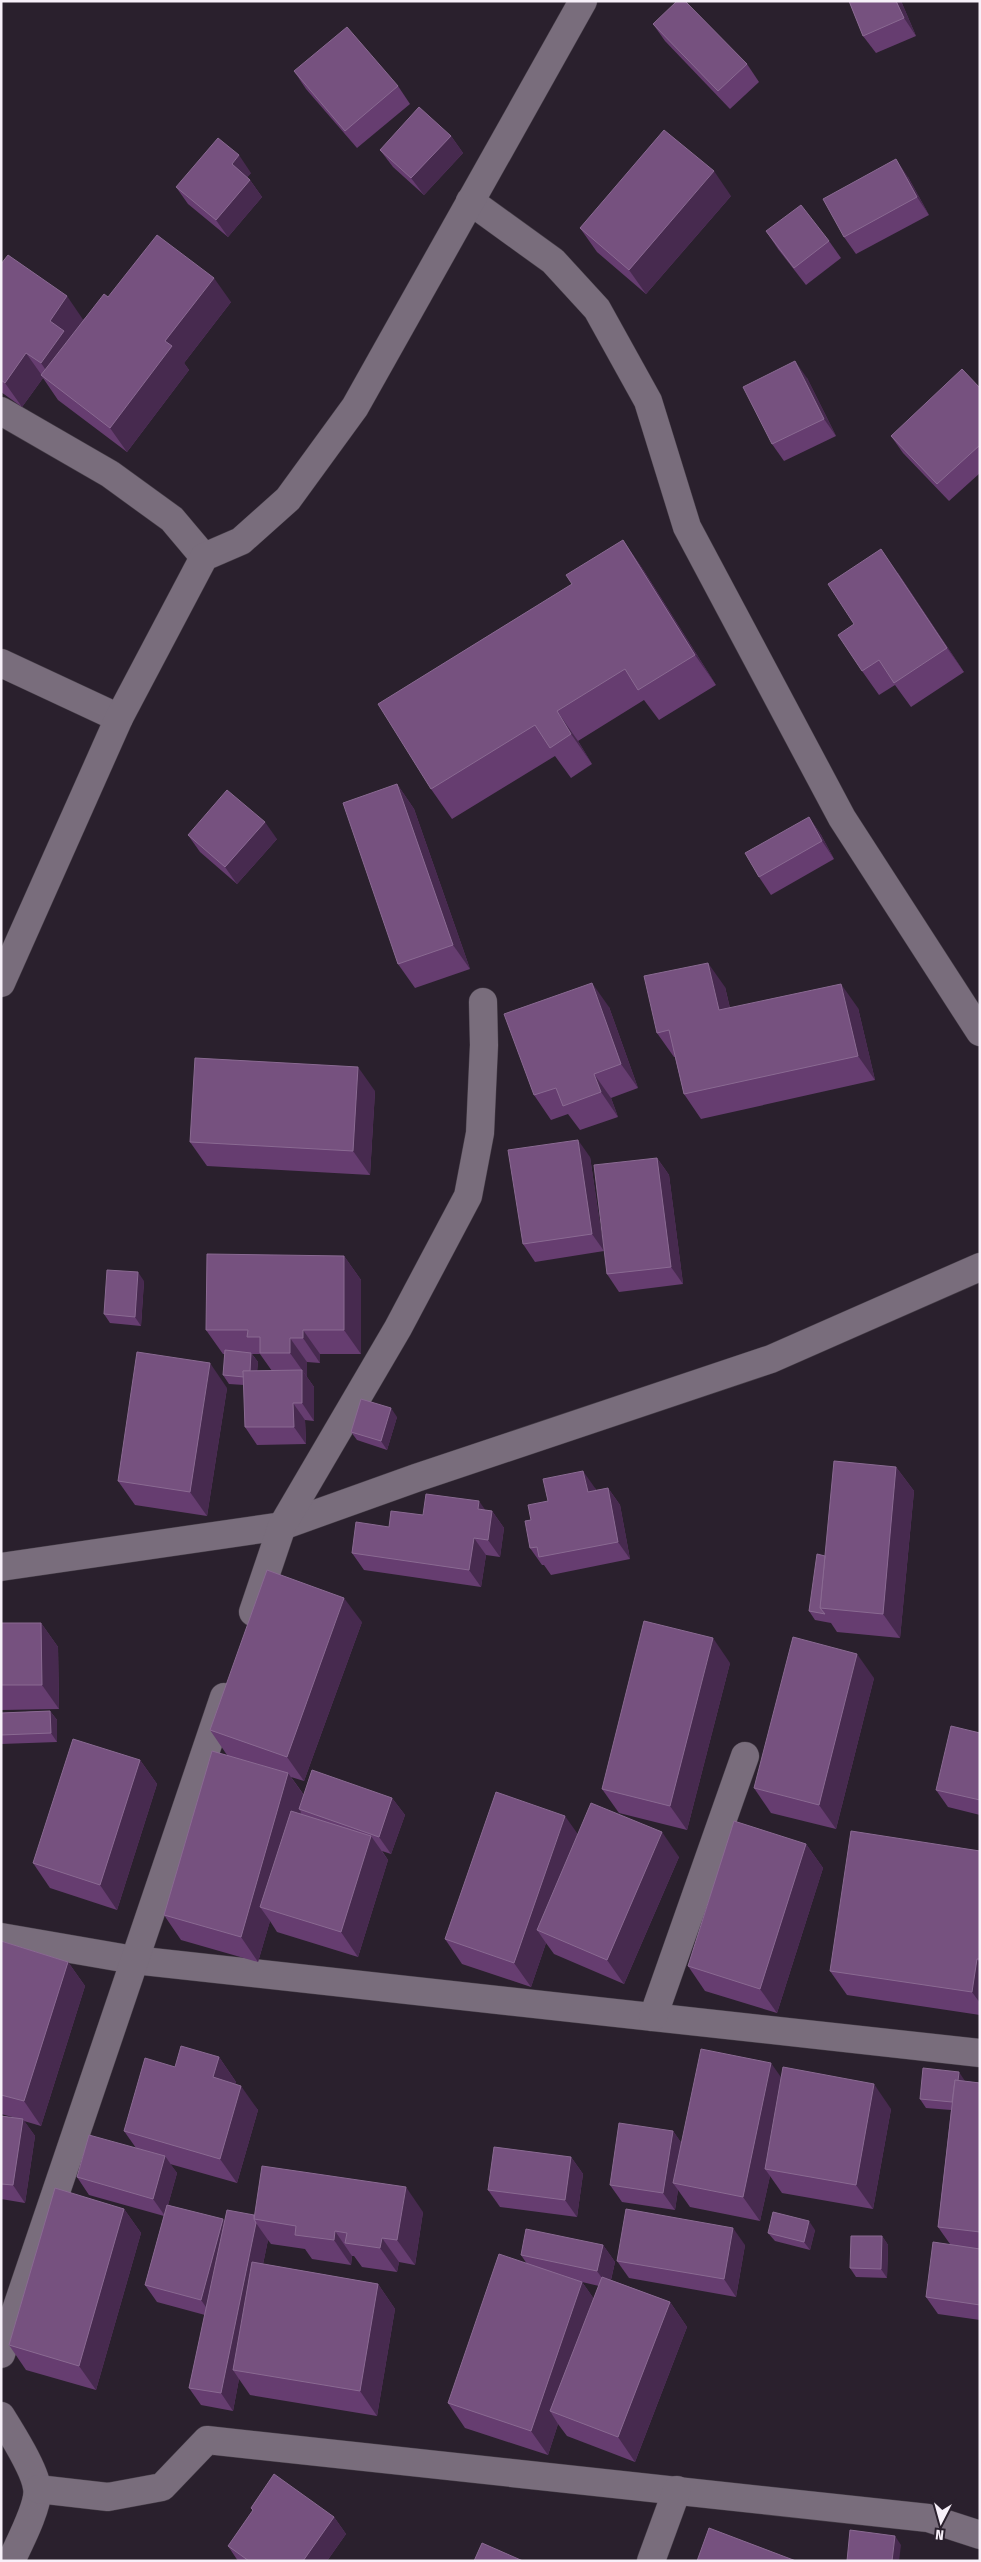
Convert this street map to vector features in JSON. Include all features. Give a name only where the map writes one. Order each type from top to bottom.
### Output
[{"type":"street","points":[[1,983],[120,718],[204,557],[241,541],[288,499],[355,407],[583,1]]},
{"type":"street","points":[[470,201],[553,261],[597,309],[648,401],[687,526],[814,767],[842,818],[980,1032]]},
{"type":"street","points":[[1,411],[110,474],[172,519],[204,557]]},
{"type":"street","points":[[1,664],[120,718]]},
{"type":"street","points":[[244,1640],[282,1526],[398,1328],[468,1196],[480,1133],[483,1002]]},
{"type":"street","points":[[1,1567],[282,1526],[416,1478],[771,1359],[980,1268]]},
{"type":"street","points":[[1,2354],[231,1677]]},
{"type":"street","points":[[653,2017],[745,1756]]},
{"type":"street","points":[[1,1937],[134,1960],[980,2053]]},
{"type":"street","points":[[1,2416],[18,2443],[38,2489],[26,2531],[11,2561]]},
{"type":"street","points":[[38,2489],[108,2497],[162,2487],[207,2440],[928,2518],[980,2535]]},
{"type":"street","points":[[652,2561],[677,2490]]},
{"type":"building","points":[[677,1],[685,1],[747,64],[718,91],[653,24]]},
{"type":"building","points":[[849,1],[896,1],[904,18],[863,36]]},
{"type":"building","points":[[347,27],[398,86],[345,131],[294,71]]},
{"type":"building","points":[[419,107],[451,136],[411,178],[380,150]]},
{"type":"building","points":[[664,130],[714,171],[629,270],[580,228]]},
{"type":"building","points":[[218,138],[239,155],[232,164],[250,180],[216,220],[176,187]]},
{"type":"building","points":[[896,159],[917,197],[844,237],[823,199]]},
{"type":"building","points":[[801,205],[829,241],[794,268],[766,231]]},
{"type":"building","points":[[157,235],[214,278],[165,341],[172,346],[110,428],[41,375],[104,294],[108,297]]},
{"type":"building","points":[[8,255],[67,296],[50,321],[64,331],[41,363],[26,353],[5,383],[1,380],[1,264]]},
{"type":"building","points":[[795,361],[824,419],[772,444],[743,387]]},
{"type":"building","points":[[962,369],[980,388],[980,445],[937,484],[891,436]]},
{"type":"building","points":[[623,540],[695,655],[638,690],[625,669],[557,711],[571,734],[550,748],[535,725],[431,789],[378,704],[572,584],[566,575]]},
{"type":"building","points":[[881,549],[947,648],[894,683],[879,660],[862,671],[838,635],[854,624],[828,584]]},
{"type":"building","points":[[397,784],[453,945],[398,964],[343,803]]},
{"type":"building","points":[[227,790],[265,822],[225,867],[188,835]]},
{"type":"building","points":[[809,817],[822,841],[759,877],[745,853]]},
{"type":"building","points":[[708,963],[719,1010],[841,984],[858,1056],[684,1094],[669,1030],[657,1033],[644,976]]},
{"type":"building","points":[[592,983],[621,1064],[594,1074],[601,1092],[563,1106],[556,1088],[534,1095],[504,1014]]},
{"type":"building","points":[[195,1058],[358,1067],[353,1151],[190,1142]]},
{"type":"building","points":[[578,1140],[592,1234],[523,1244],[508,1150]]},
{"type":"building","points":[[657,1158],[671,1267],[607,1274],[594,1165]]},
{"type":"building","points":[[207,1254],[344,1256],[344,1330],[303,1330],[303,1338],[290,1338],[290,1353],[260,1353],[260,1337],[247,1337],[248,1330],[206,1330]]},
{"type":"building","points":[[107,1270],[138,1272],[135,1317],[104,1314]]},
{"type":"building","points":[[225,1350],[251,1353],[250,1371],[243,1371],[244,1377],[223,1375]]},
{"type":"building","points":[[137,1352],[210,1363],[190,1492],[118,1481]]},
{"type":"building","points":[[302,1370],[302,1403],[293,1403],[294,1427],[245,1427],[243,1371]]},
{"type":"building","points":[[361,1399],[391,1408],[381,1441],[351,1432]]},
{"type":"building","points":[[834,1461],[896,1467],[883,1614],[820,1608]]},
{"type":"building","points":[[583,1471],[588,1492],[608,1488],[618,1542],[539,1557],[537,1547],[530,1548],[525,1521],[531,1520],[528,1505],[548,1501],[543,1479]]},
{"type":"building","points":[[426,1494],[479,1501],[478,1509],[492,1511],[488,1540],[474,1538],[469,1570],[352,1553],[356,1522],[389,1527],[391,1511],[423,1515]]},
{"type":"building","points":[[817,1554],[825,1556],[820,1608],[825,1614],[809,1611]]},
{"type":"building","points":[[267,1570],[344,1598],[287,1757],[210,1730]]},
{"type":"building","points":[[644,1621],[713,1638],[670,1806],[602,1789]]},
{"type":"building","points":[[1,1623],[41,1623],[42,1685],[1,1685]]},
{"type":"building","points":[[793,1637],[857,1654],[819,1805],[754,1788]]},
{"type":"building","points":[[50,1711],[51,1733],[1,1735],[1,1713]]},
{"type":"building","points":[[951,1726],[980,1733],[980,1800],[936,1790]]},
{"type":"building","points":[[73,1739],[140,1760],[100,1885],[33,1863]]},
{"type":"building","points":[[212,1751],[288,1773],[241,1937],[164,1915]]},
{"type":"building","points":[[312,1770],[392,1798],[379,1837],[299,1809]]},
{"type":"building","points":[[496,1792],[565,1816],[514,1963],[445,1939]]},
{"type":"building","points":[[591,1803],[662,1832],[607,1960],[537,1930]]},
{"type":"building","points":[[291,1811],[371,1836],[341,1932],[260,1907]]},
{"type":"building","points":[[734,1821],[806,1844],[760,1989],[688,1966]]},
{"type":"building","points":[[851,1831],[980,1851],[980,1959],[977,1959],[972,1992],[830,1971]]},
{"type":"building","points":[[1,1941],[68,1962],[24,2101],[1,2095]]},
{"type":"building","points":[[181,2046],[219,2057],[213,2077],[241,2086],[220,2159],[124,2131],[145,2058],[175,2067]]},
{"type":"building","points":[[701,2049],[771,2063],[743,2197],[673,2183]]},
{"type":"building","points":[[783,2067],[874,2084],[856,2185],[765,2169]]},
{"type":"building","points":[[923,2068],[959,2072],[958,2081],[955,2080],[952,2102],[920,2099]]},
{"type":"building","points":[[955,2080],[980,2083],[980,2232],[938,2227]]},
{"type":"building","points":[[1,2116],[23,2119],[13,2185],[1,2184]]},
{"type":"building","points":[[619,2123],[673,2131],[663,2193],[610,2185]]},
{"type":"building","points":[[89,2135],[165,2156],[153,2199],[77,2177]]},
{"type":"building","points":[[494,2147],[571,2157],[565,2200],[488,2190]]},
{"type":"building","points":[[262,2166],[406,2187],[397,2240],[382,2238],[380,2248],[345,2243],[347,2233],[335,2231],[334,2240],[295,2235],[296,2226],[254,2219]]},
{"type":"building","points":[[55,2188],[124,2209],[79,2366],[9,2345]]},
{"type":"building","points":[[167,2205],[223,2219],[201,2300],[145,2285]]},
{"type":"building","points":[[626,2209],[733,2228],[724,2279],[617,2261]]},
{"type":"building","points":[[227,2210],[254,2215],[256,2223],[221,2393],[189,2388]]},
{"type":"building","points":[[773,2212],[809,2221],[804,2242],[768,2233]]},
{"type":"building","points":[[526,2229],[603,2245],[597,2271],[521,2255]]},
{"type":"building","points":[[851,2236],[882,2236],[881,2269],[850,2268]]},
{"type":"building","points":[[933,2242],[980,2249],[980,2305],[926,2297]]},
{"type":"building","points":[[499,2254],[582,2282],[531,2431],[448,2403]]},
{"type":"building","points":[[252,2262],[378,2284],[360,2391],[233,2370]]},
{"type":"building","points":[[602,2277],[670,2302],[618,2437],[550,2411]]},
{"type":"building","points":[[274,2474],[334,2517],[303,2561],[249,2561],[228,2546],[253,2510],[251,2508]]},
{"type":"building","points":[[709,2528],[796,2561],[697,2561]]},
{"type":"building","points":[[850,2530],[895,2536],[892,2561],[847,2561]]},
{"type":"building","points":[[482,2543],[523,2561],[474,2561]]}]
